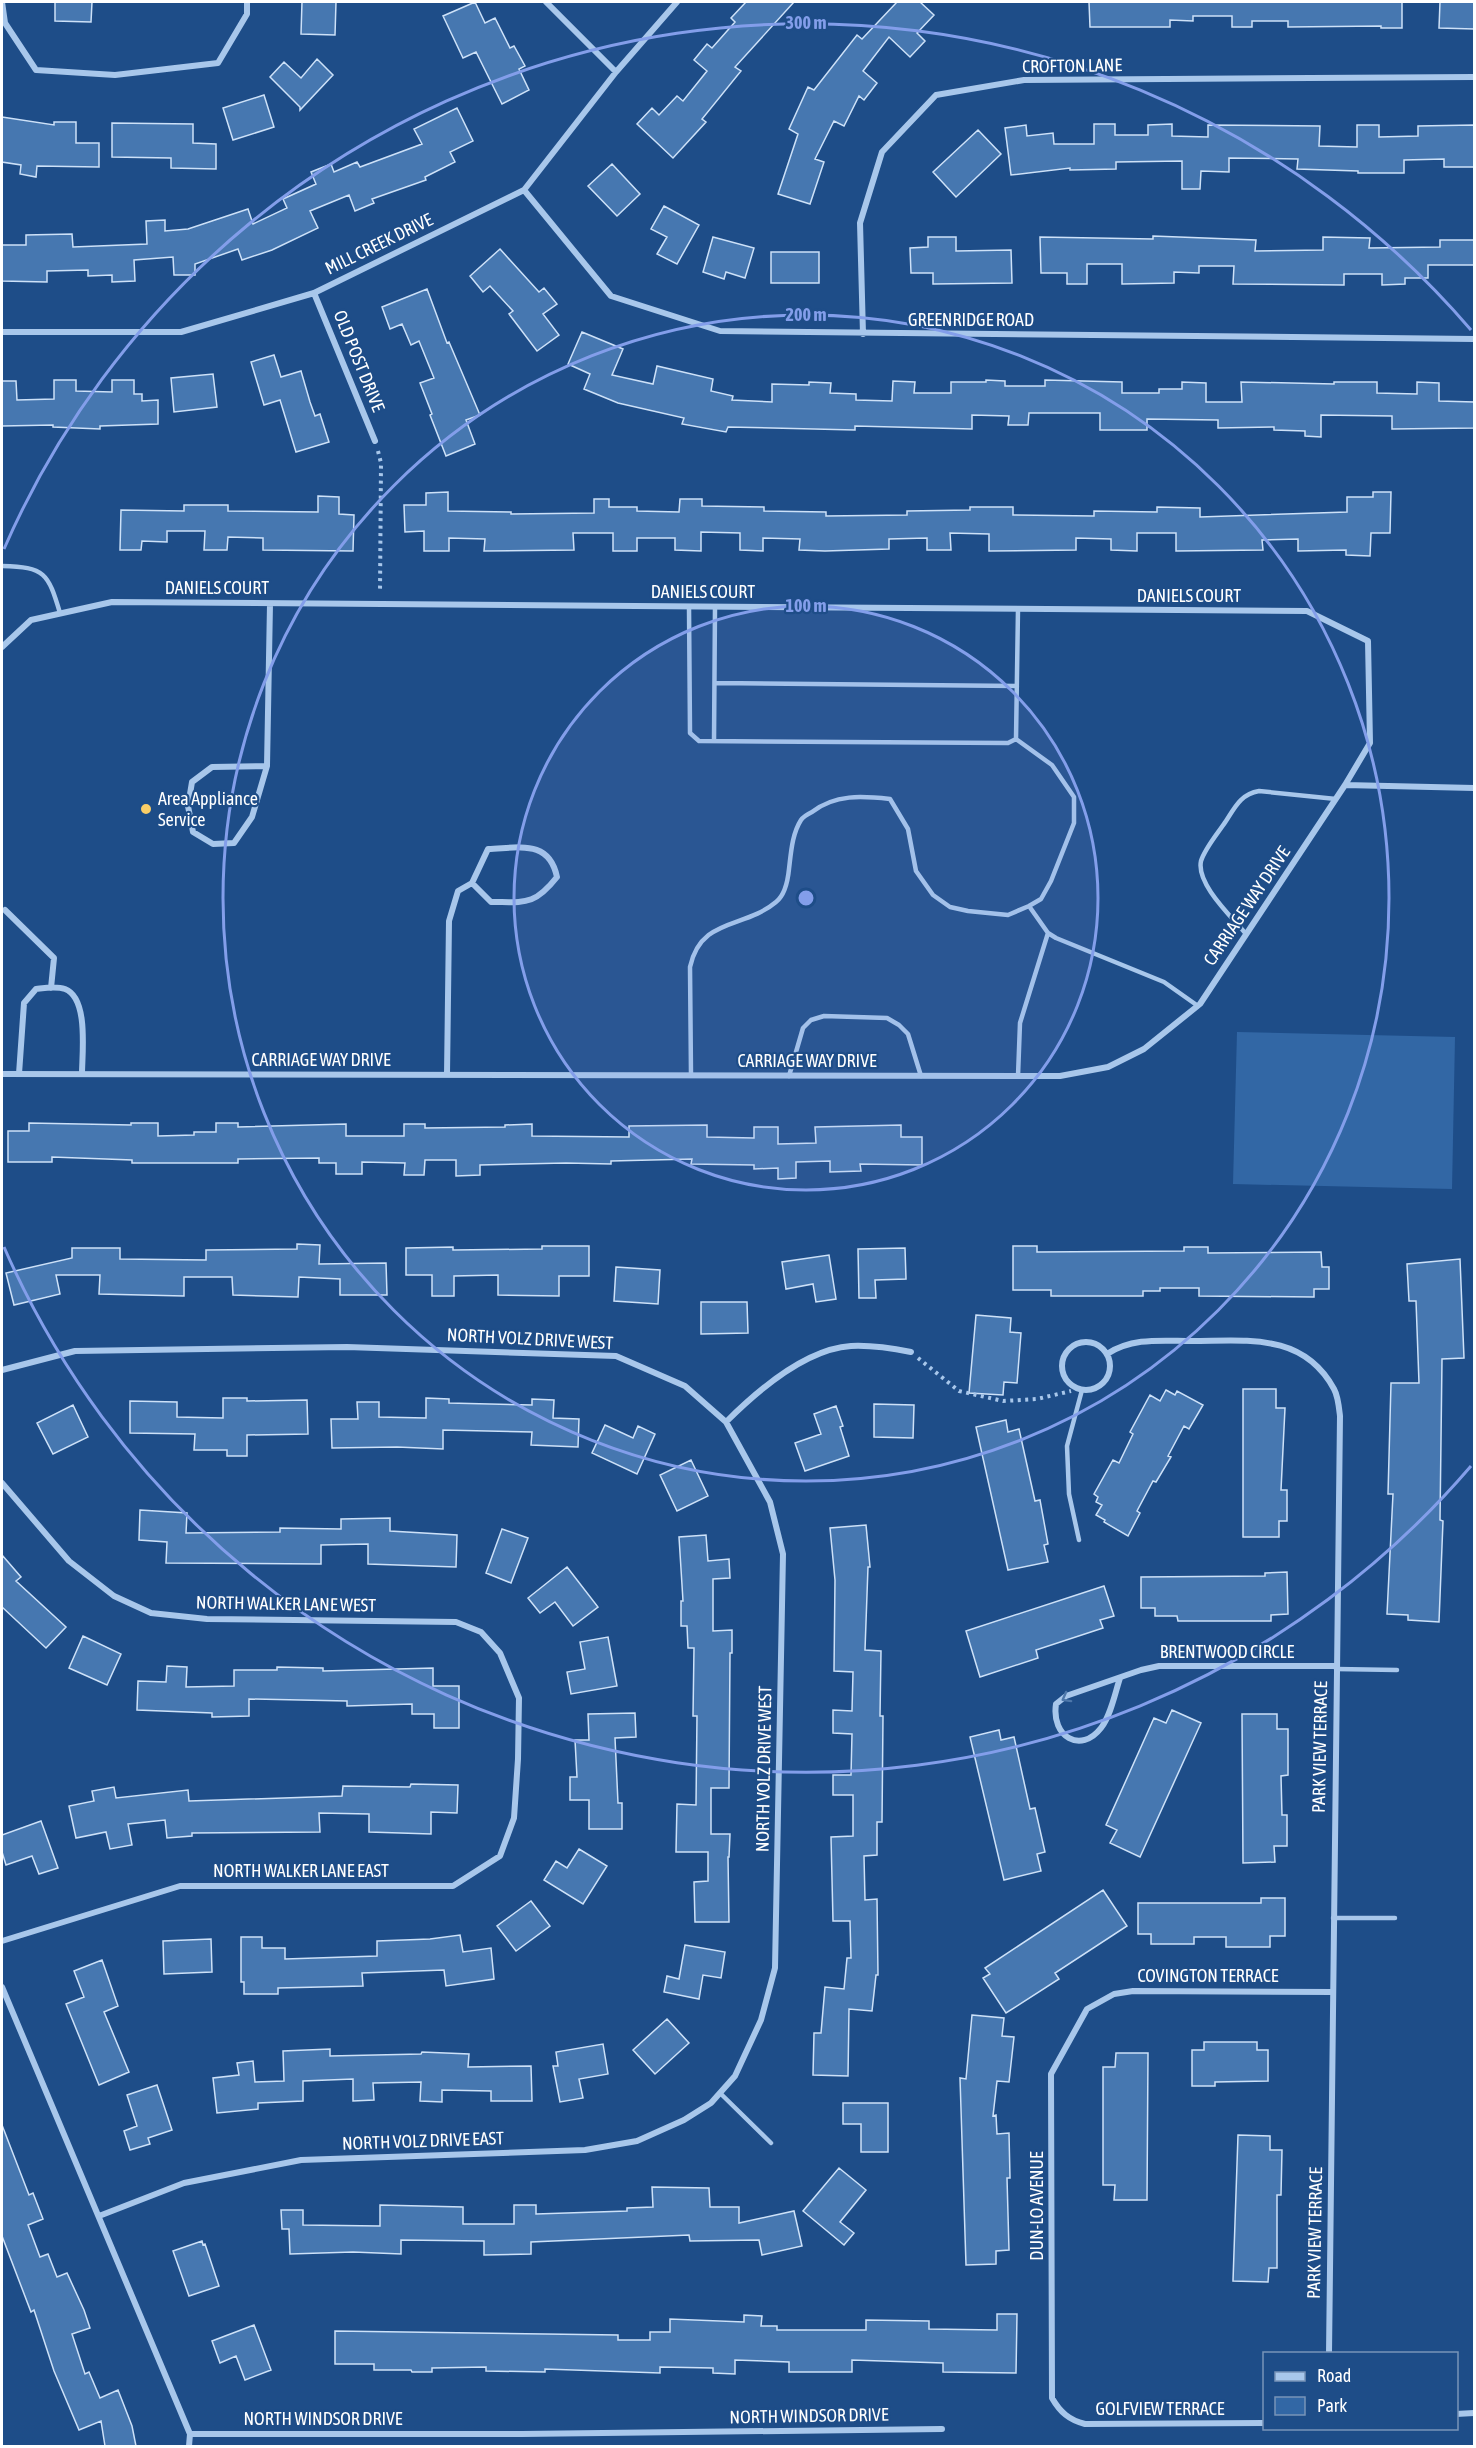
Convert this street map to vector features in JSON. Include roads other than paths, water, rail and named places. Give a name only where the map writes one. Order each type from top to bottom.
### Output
[{"type":"street","points":[[2,2],[5,23],[36,70],[115,75],[218,63],[247,14],[247,2]]},
{"type":"street","points":[[546,2],[616,72]]},
{"type":"street","name":"MILL CREEK DRIVE","points":[[2,332],[180,332],[314,293],[524,190],[616,72],[677,2]]},
{"type":"street","name":"CROFTON LANE","points":[[863,334],[860,223],[882,153],[936,95],[1024,80],[1474,77]]},
{"type":"street","name":"GREENRIDGE ROAD","points":[[524,190],[611,296],[720,331],[1474,339]]},
{"type":"street","name":"OLD POST DRIVE","points":[[314,293],[375,441]]},
{"type":"street","name":"DANIELS COURT","points":[[2,646],[31,620],[112,603],[1307,611],[1368,641],[1370,743],[1345,785]]},
{"type":"street","points":[[267,765],[212,767],[192,782],[188,806],[193,832],[213,844],[234,843],[252,817],[267,765],[270,604]]},
{"type":"street","points":[[1345,785],[1474,788]]},
{"type":"street","name":"CARRIAGE WAY DRIVE","points":[[2,1074],[1060,1076],[1108,1067],[1144,1049],[1198,1006],[1345,785]]},
{"type":"street","points":[[447,1075],[449,921],[458,891],[472,883],[488,849],[526,848],[546,853],[554,864],[557,877],[543,895],[526,902],[491,902],[472,883]]},
{"type":"street","points":[[5,910],[54,958],[51,988]]},
{"type":"street","points":[[19,1074],[24,1003],[36,989],[51,988],[66,990],[76,998],[82,1018],[82,1074]]},
{"type":"street","points":[[1086,1341],[1098,1344],[1107,1354],[1110,1367],[1108,1377],[1101,1385],[1091,1390],[1081,1389],[1068,1382],[1062,1371],[1062,1360],[1067,1350],[1075,1344],[1086,1341]]},
{"type":"street","name":"PARK VIEW TERRACE","points":[[1107,1354],[1119,1346],[1138,1341],[1260,1341],[1285,1345],[1304,1357],[1322,1372],[1335,1390],[1340,1416],[1329,2352]]},
{"type":"street","points":[[726,1422],[757,1392],[812,1357],[849,1346],[886,1347],[911,1352]]},
{"type":"street","name":"NORTH VOLZ DRIVE WEST","points":[[2,1370],[75,1351],[347,1347],[616,1356],[685,1386],[726,1422],[770,1502],[783,1554],[775,1968],[761,2020],[735,2076]]},
{"type":"street","name":"NORTH WALKER LANE WEST","points":[[2,1483],[69,1561],[114,1596],[151,1613],[207,1619],[456,1622],[481,1632],[500,1653],[519,1698],[518,1759]]},
{"type":"street","name":"BRENTWOOD CIRCLE","points":[[1120,1678],[1103,1726],[1092,1738],[1079,1740],[1065,1737],[1058,1729],[1054,1717],[1056,1704],[1066,1696],[1141,1670],[1159,1666],[1336,1668]]},
{"type":"street","name":"NORTH WALKER LANE EAST","points":[[2,1941],[180,1886],[453,1886],[500,1857],[514,1818],[518,1759]]},
{"type":"street","points":[[2,1987],[190,2434],[189,2446]]},
{"type":"street","name":"COVINGTON TERRACE","points":[[1087,2009],[1114,1994],[1133,1990],[1333,1992]]},
{"type":"street","name":"DUN-LO AVENUE","points":[[1059,2410],[1052,2398],[1051,2074],[1087,2009]]},
{"type":"street","name":"NORTH VOLZ DRIVE EAST","points":[[99,2216],[184,2182],[301,2160],[585,2150],[637,2141],[684,2120],[711,2103],[735,2076]]},
{"type":"street","name":"GOLFVIEW TERRACE","points":[[1059,2410],[1072,2421],[1085,2424],[1263,2423]]},
{"type":"street","points":[[1458,2414],[1474,2413]]},
{"type":"street","name":"NORTH WINDSOR DRIVE","points":[[190,2434],[522,2434],[942,2429]]},
{"type":"lane","points":[[2,566],[35,570],[43,574],[52,587],[60,613]]},
{"type":"lane","points":[[689,607],[690,733],[699,741],[1008,743],[1016,740]]},
{"type":"lane","points":[[714,741],[715,607]]},
{"type":"lane","points":[[1016,740],[1018,609]]},
{"type":"lane","points":[[715,683],[1017,686]]},
{"type":"lane","points":[[692,1075],[690,967],[693,953],[707,934],[763,912],[779,901],[788,878],[793,840],[801,820],[828,801],[861,796],[890,799],[908,829],[916,871],[933,895],[950,907],[1008,915],[1041,899],[1051,881],[1074,823],[1074,797],[1052,765],[1016,740]]},
{"type":"lane","points":[[1246,934],[1205,884],[1200,871],[1202,859],[1240,800],[1251,792],[1259,791],[1336,799]]},
{"type":"lane","points":[[1029,906],[1048,933],[1164,982],[1198,1006]]},
{"type":"lane","points":[[1018,1076],[1020,1023],[1048,933]]},
{"type":"lane","points":[[789,1076],[803,1028],[811,1020],[824,1016],[887,1018],[899,1025],[908,1034],[921,1076]]},
{"type":"lane","points":[[1079,1540],[1069,1494],[1067,1446],[1081,1389]]},
{"type":"lane","points":[[1336,1668],[1397,1670]]},
{"type":"lane","points":[[1333,1917],[1395,1917]]},
{"type":"lane","points":[[720,2093],[771,2143]]},
{"type":"place","name":"Area Appliance Service","points":[[146,809]]}]
